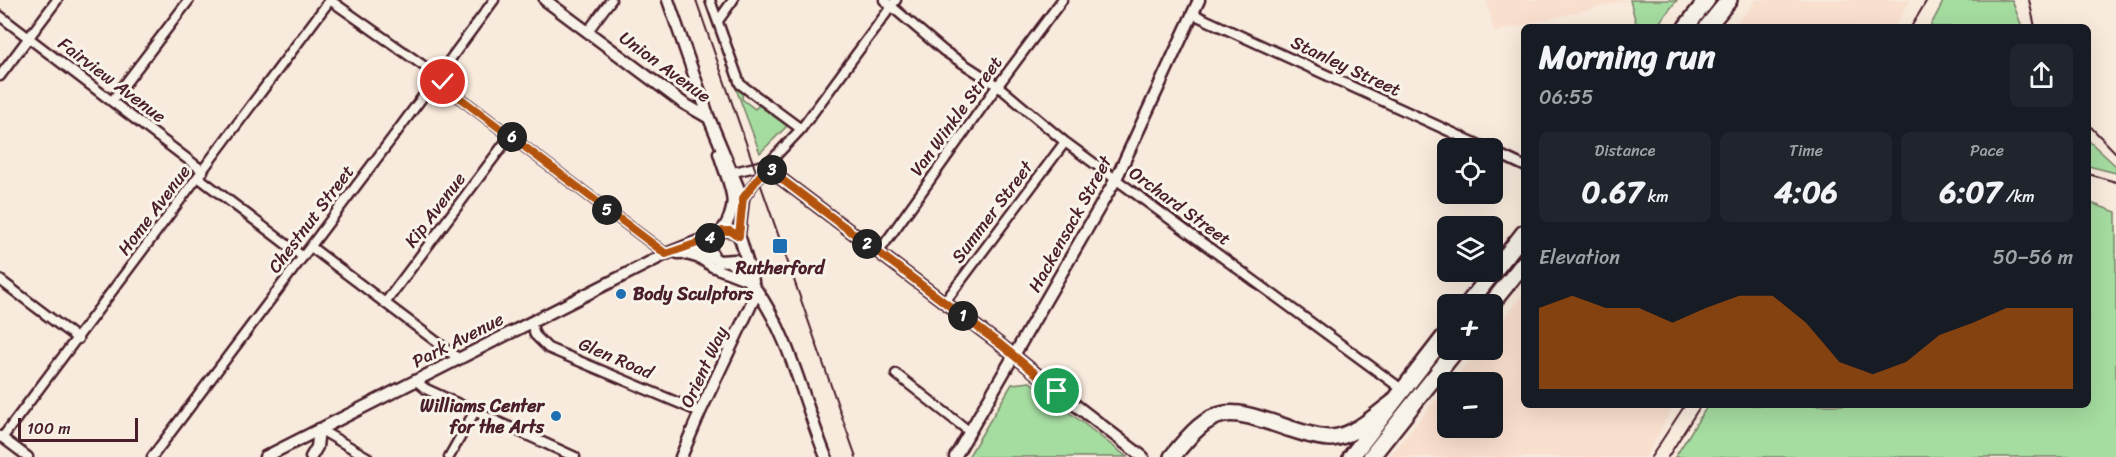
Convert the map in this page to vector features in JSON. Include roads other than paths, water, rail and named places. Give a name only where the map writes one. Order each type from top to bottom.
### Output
[{"type":"highway","points":[[1688,24],[1707,0]]},
{"type":"highway","points":[[1709,24],[1729,0]]},
{"type":"highway","points":[[1476,294],[1521,237]]},
{"type":"highway","points":[[1499,294],[1521,267]]},
{"type":"highway","points":[[1350,457],[1437,346]]},
{"type":"highway","points":[[1371,457],[1448,360]]},
{"type":"highway","points":[[1172,457],[1188,436],[1209,418],[1231,412],[1252,416],[1304,433],[1333,438],[1364,426],[1391,404]]},
{"type":"street","points":[[0,76],[57,0]]},
{"type":"street","points":[[112,101],[189,0]]},
{"type":"street","points":[[330,0],[438,76],[452,92],[671,254],[700,259],[712,267],[750,282]]},
{"type":"street","name":"Home Avenue","points":[[1,437],[78,339],[330,0]]},
{"type":"street","name":"Chestnut Street","points":[[152,457],[494,0]]},
{"type":"street","name":"Union Avenue","points":[[545,0],[683,103],[709,118]]},
{"type":"street","points":[[588,31],[611,0]]},
{"type":"street","points":[[668,0],[739,201]]},
{"type":"street","points":[[710,0],[740,84],[801,129]]},
{"type":"street","points":[[718,21],[733,0]]},
{"type":"street","name":"Orchard Street","points":[[884,0],[894,3],[944,51],[998,86],[1065,142],[1402,390]]},
{"type":"street","name":"Van Winkle Street","points":[[878,253],[1062,0]]},
{"type":"street","name":"Hackensack Street","points":[[955,457],[1116,179],[1199,0]]},
{"type":"street","points":[[826,457],[782,334],[771,312],[741,270],[730,262],[719,261],[713,256],[710,248],[712,238],[722,231],[739,201],[801,129],[894,3]]},
{"type":"street","name":"Stanley Street","points":[[1193,14],[1464,138]]},
{"type":"street","name":"Fairview Avenue","points":[[0,16],[112,101],[303,257]]},
{"type":"street","points":[[709,118],[734,172],[739,201],[739,236],[758,292]]},
{"type":"street","name":"Kip Avenue","points":[[385,303],[510,136]]},
{"type":"street","name":"Summer Street","points":[[944,303],[1065,142]]},
{"type":"street","points":[[1503,156],[1521,165]]},
{"type":"street","points":[[734,172],[768,165]]},
{"type":"street","points":[[768,165],[776,175],[1015,356],[1143,457]]},
{"type":"street","points":[[722,231],[730,231],[739,236]]},
{"type":"street","name":"Park Avenue","points":[[265,457],[531,322],[671,254],[712,238]]},
{"type":"street","points":[[311,247],[458,358]]},
{"type":"street","points":[[730,262],[739,256],[742,249]]},
{"type":"street","name":"Park Avenue","points":[[671,254],[699,252],[713,256]]},
{"type":"street","points":[[0,280],[78,339]]},
{"type":"street","name":"Orient Way","points":[[681,457],[700,412],[758,292]]},
{"type":"street","name":"Glen Road","points":[[531,322],[535,335],[548,348],[700,412]]},
{"type":"street","points":[[896,374],[970,432]]},
{"type":"street","points":[[415,380],[426,389],[560,454],[575,457]]},
{"type":"street","points":[[449,457],[475,411]]},
{"type":"street","points":[[311,457],[317,447],[320,429],[367,457]]},
{"type":"street","points":[[1,437],[28,457]]},
{"type":"railway","points":[[696,0],[856,457]]},
{"type":"railway","points":[[1913,24],[1927,0]]},
{"type":"railway","points":[[2029,0],[2034,24]]},
{"type":"railway","points":[[2091,127],[2116,153]]},
{"type":"railway","points":[[2091,175],[2116,182]]},
{"type":"railway","points":[[1651,457],[1683,408]]},
{"type":"railway","points":[[1668,457],[1699,408]]},
{"type":"place","name":"Rutherford","points":[[780,246]]},
{"type":"place","name":"Body Sculptors","points":[[621,294]]},
{"type":"place","name":"Williams Center for the Arts","points":[[556,416]]}]
